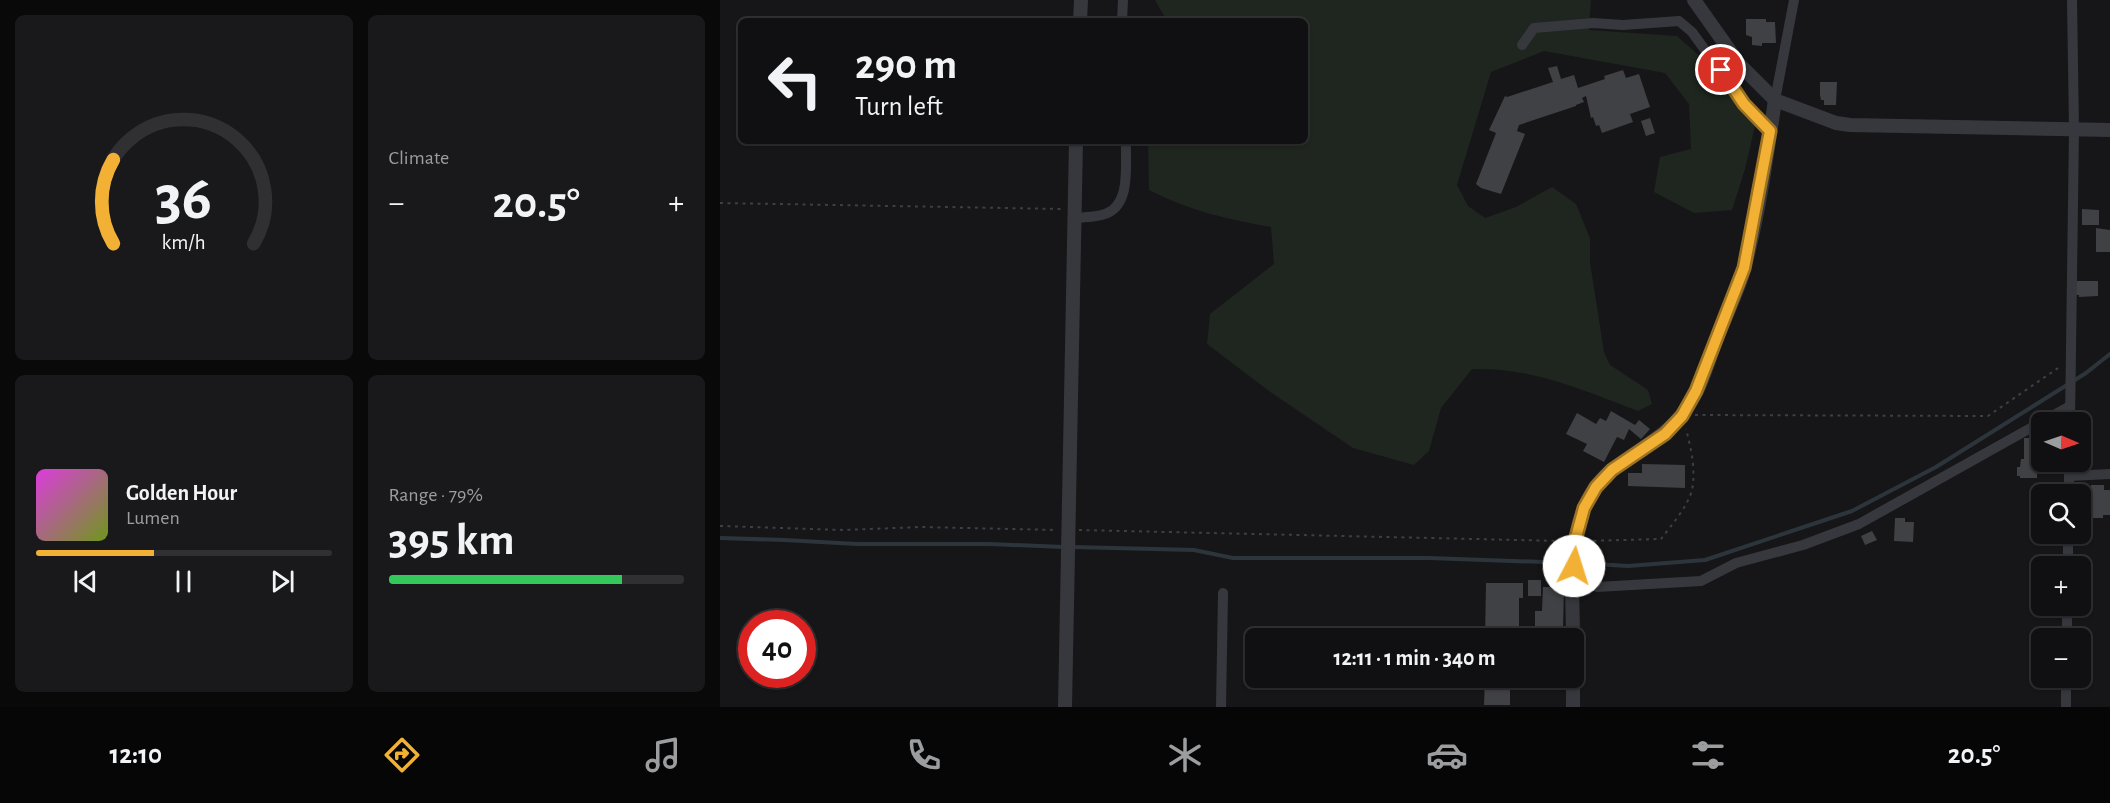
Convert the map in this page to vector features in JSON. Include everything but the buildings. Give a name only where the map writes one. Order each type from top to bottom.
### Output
[{"type":"street","points":[[1080,18],[1081,0]]},
{"type":"street","points":[[1122,18],[1123,0]]},
{"type":"street","points":[[1694,0],[1740,65],[1775,100],[1836,123],[2110,130]]},
{"type":"street","points":[[1573,628],[1575,541],[1584,508],[1596,487],[1612,470],[1665,434],[1682,416],[1696,391],[1744,268],[1794,0]]},
{"type":"street","points":[[2070,412],[2074,129],[2072,0]]},
{"type":"street","points":[[1522,45],[1534,28],[1593,23],[1623,26],[1679,21],[1692,32],[1744,104],[1770,131]]},
{"type":"street","points":[[1065,707],[1066,561],[1076,144]]},
{"type":"street","points":[[1074,210],[1077,218],[1106,214],[1120,202],[1124,188],[1126,144]]},
{"type":"street","points":[[1597,587],[1701,581],[1736,563],[1803,545],[1859,524],[2070,405]]},
{"type":"street","points":[[2069,472],[2069,484]]},
{"type":"street","points":[[2069,476],[2110,474]]},
{"type":"street","points":[[1221,707],[1223,593]]},
{"type":"street","points":[[1573,688],[1573,707]]},
{"type":"street","points":[[2066,688],[2066,707]]},
{"type":"path","points":[[720,203],[1074,210]]},
{"type":"path","points":[[720,526],[844,530],[920,527],[1575,541],[1661,539],[1677,518],[1692,491],[1693,452],[1682,416],[1988,416],[2071,363]]},
{"type":"shaded area","points":[[1155,0],[1591,0],[1589,30],[1677,36],[1759,109],[1745,169],[1732,210],[1694,213],[1654,192],[1660,157],[1691,149],[1689,104],[1665,73],[1544,51],[1491,72],[1457,185],[1468,206],[1485,218],[1516,207],[1552,187],[1576,204],[1590,238],[1590,262],[1604,352],[1610,365],[1648,390],[1652,404],[1638,411],[1557,381],[1516,372],[1472,369],[1441,408],[1429,451],[1414,465],[1353,448],[1269,391],[1207,344],[1210,314],[1274,264],[1271,227],[1209,213],[1149,190],[1148,144],[1308,144],[1308,18],[1165,18]]},
{"type":"waterway","points":[[1577,563],[1628,566],[1705,560],[1852,511],[1936,467],[2086,373],[2110,354]]},
{"type":"waterway","points":[[720,538],[857,544],[990,544],[1064,547]]},
{"type":"waterway","points":[[1072,547],[1194,550],[1233,558],[1429,558],[1570,563]]},
{"type":"route","points":[[1574,566],[1575,541],[1584,508],[1596,487],[1612,470],[1665,434],[1682,416],[1696,391],[1744,268],[1770,131],[1744,104],[1721,70]]}]
